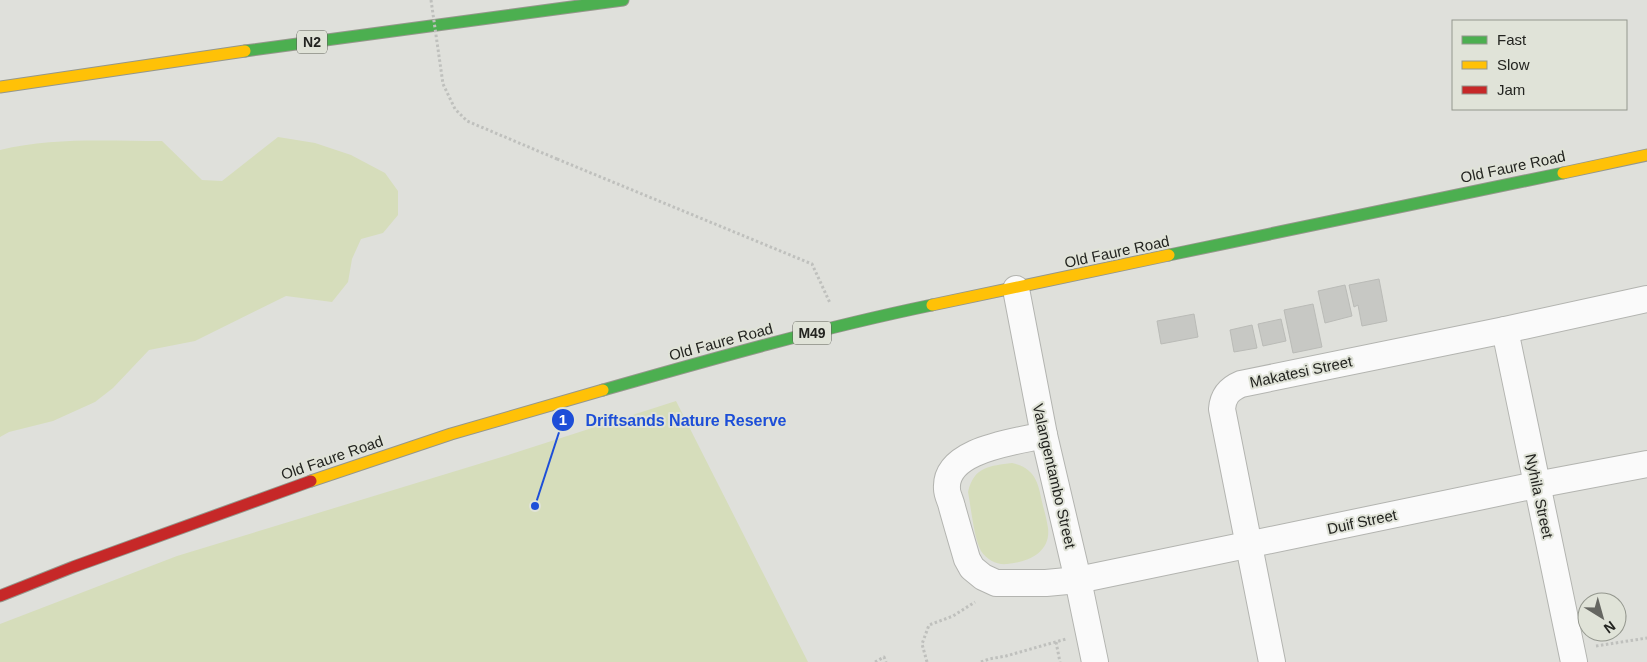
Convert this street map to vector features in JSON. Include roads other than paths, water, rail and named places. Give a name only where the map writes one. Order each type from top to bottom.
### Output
[{"type":"main road","name":"N2","points":[[0,86],[624,0]]},
{"type":"main road","name":"Old Faure Road","points":[[0,596],[301,484],[460,432],[704,361],[846,324],[1647,155]]},
{"type":"street","name":"Valangentambo Street","points":[[1016,288],[1044,435],[1095,662]]},
{"type":"street","name":"Makatesi Street","points":[[1272,662],[1222,409],[1224,396],[1233,387],[1647,299]]},
{"type":"street","name":"Nyhila Street","points":[[1505,330],[1573,655]]},
{"type":"street","name":"Duif Street","points":[[1044,435],[978,451],[964,459],[955,467],[950,475],[947,488],[967,559],[972,568],[983,577],[996,583],[1046,583],[1078,580],[1536,485],[1647,464]]},
{"type":"place","name":"Driftsands Nature Reserve","points":[[535,506]]}]
